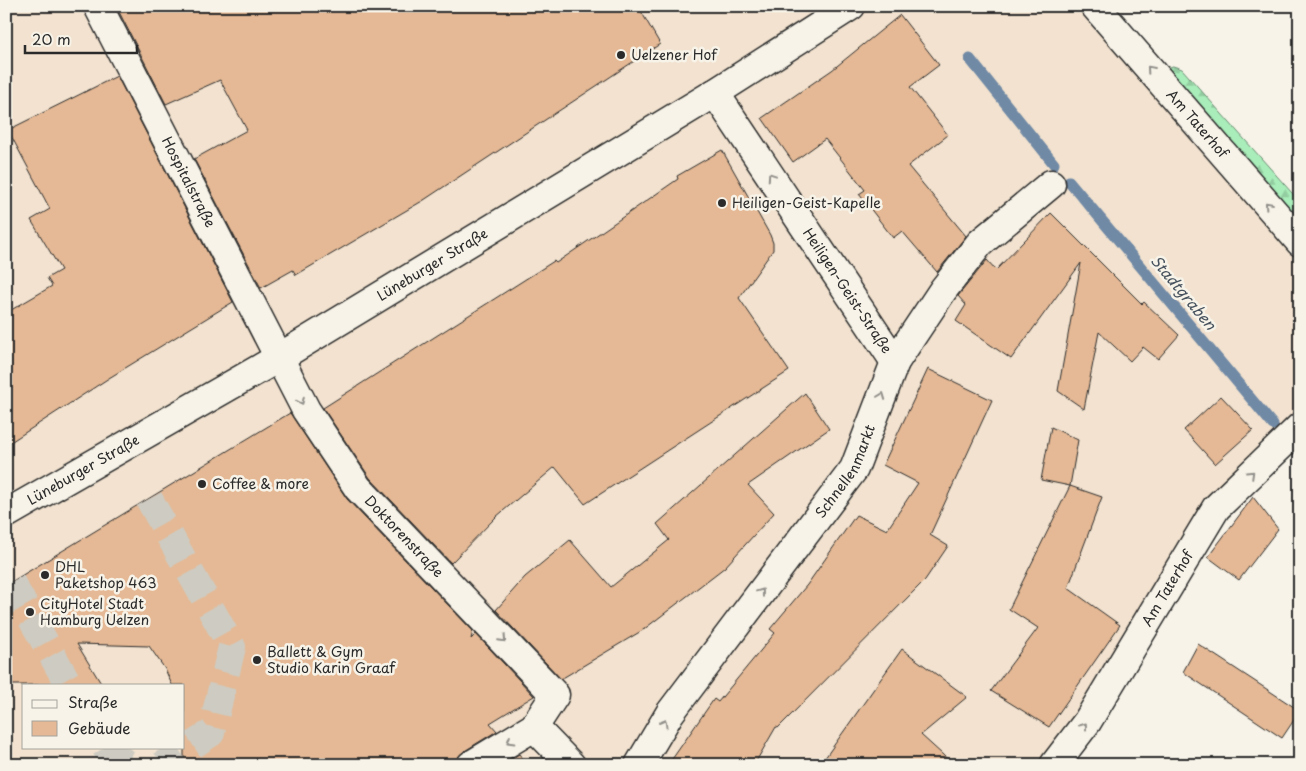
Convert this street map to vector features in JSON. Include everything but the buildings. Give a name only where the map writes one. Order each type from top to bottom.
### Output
[{"type":"street","name":"Hospitalstraße","points":[[98,6],[280,357]]},
{"type":"street","name":"Lüneburger Straße","points":[[6,514],[280,357],[715,93],[851,6]]},
{"type":"street","name":"Am Taterhof","points":[[1095,6],[1300,242]]},
{"type":"street","name":"Heiligen-Geist-Straße","points":[[715,93],[895,362]]},
{"type":"street","name":"Schnellenmarkt","points":[[639,765],[670,713],[854,469],[895,362],[943,290],[980,243],[1051,184]]},
{"type":"street","name":"Doktorenstraße","points":[[280,357],[306,410],[358,488],[555,695],[534,727]]},
{"type":"street","name":"Am Taterhof","points":[[1054,765],[1087,722],[1216,508],[1300,427]]},
{"type":"street","points":[[471,765],[534,727],[571,765]]},
{"type":"shaded area","points":[[6,6],[1080,6],[1300,261],[1300,419],[1207,503],[1046,765],[6,765]]},
{"type":"green space","points":[[1173,66],[1182,69],[1300,202],[1300,233],[1165,68]]},
{"type":"waterway","name":"Stadtgraben","points":[[970,59],[1054,164]]},
{"type":"waterway","name":"Stadtgraben","points":[[1069,181],[1273,425]]},
{"type":"tunnel","points":[[149,499],[232,647],[211,733],[162,765]]},
{"type":"tunnel","points":[[11,582],[68,684]]},
{"type":"tunnel","points":[[106,748],[109,753],[130,765]]},
{"type":"place","name":"Uelzener Hof","points":[[621,55]]},
{"type":"place","name":"Heiligen-Geist-Kapelle","points":[[722,203]]},
{"type":"place","name":"Coffee & more","points":[[202,484]]},
{"type":"place","name":"DHL Paketshop 463","points":[[45,575]]},
{"type":"place","name":"CityHotel Stadt Hamburg Uelzen","points":[[30,612]]},
{"type":"place","name":"Ballett & Gym Studio Karin Graaf","points":[[257,660]]}]
